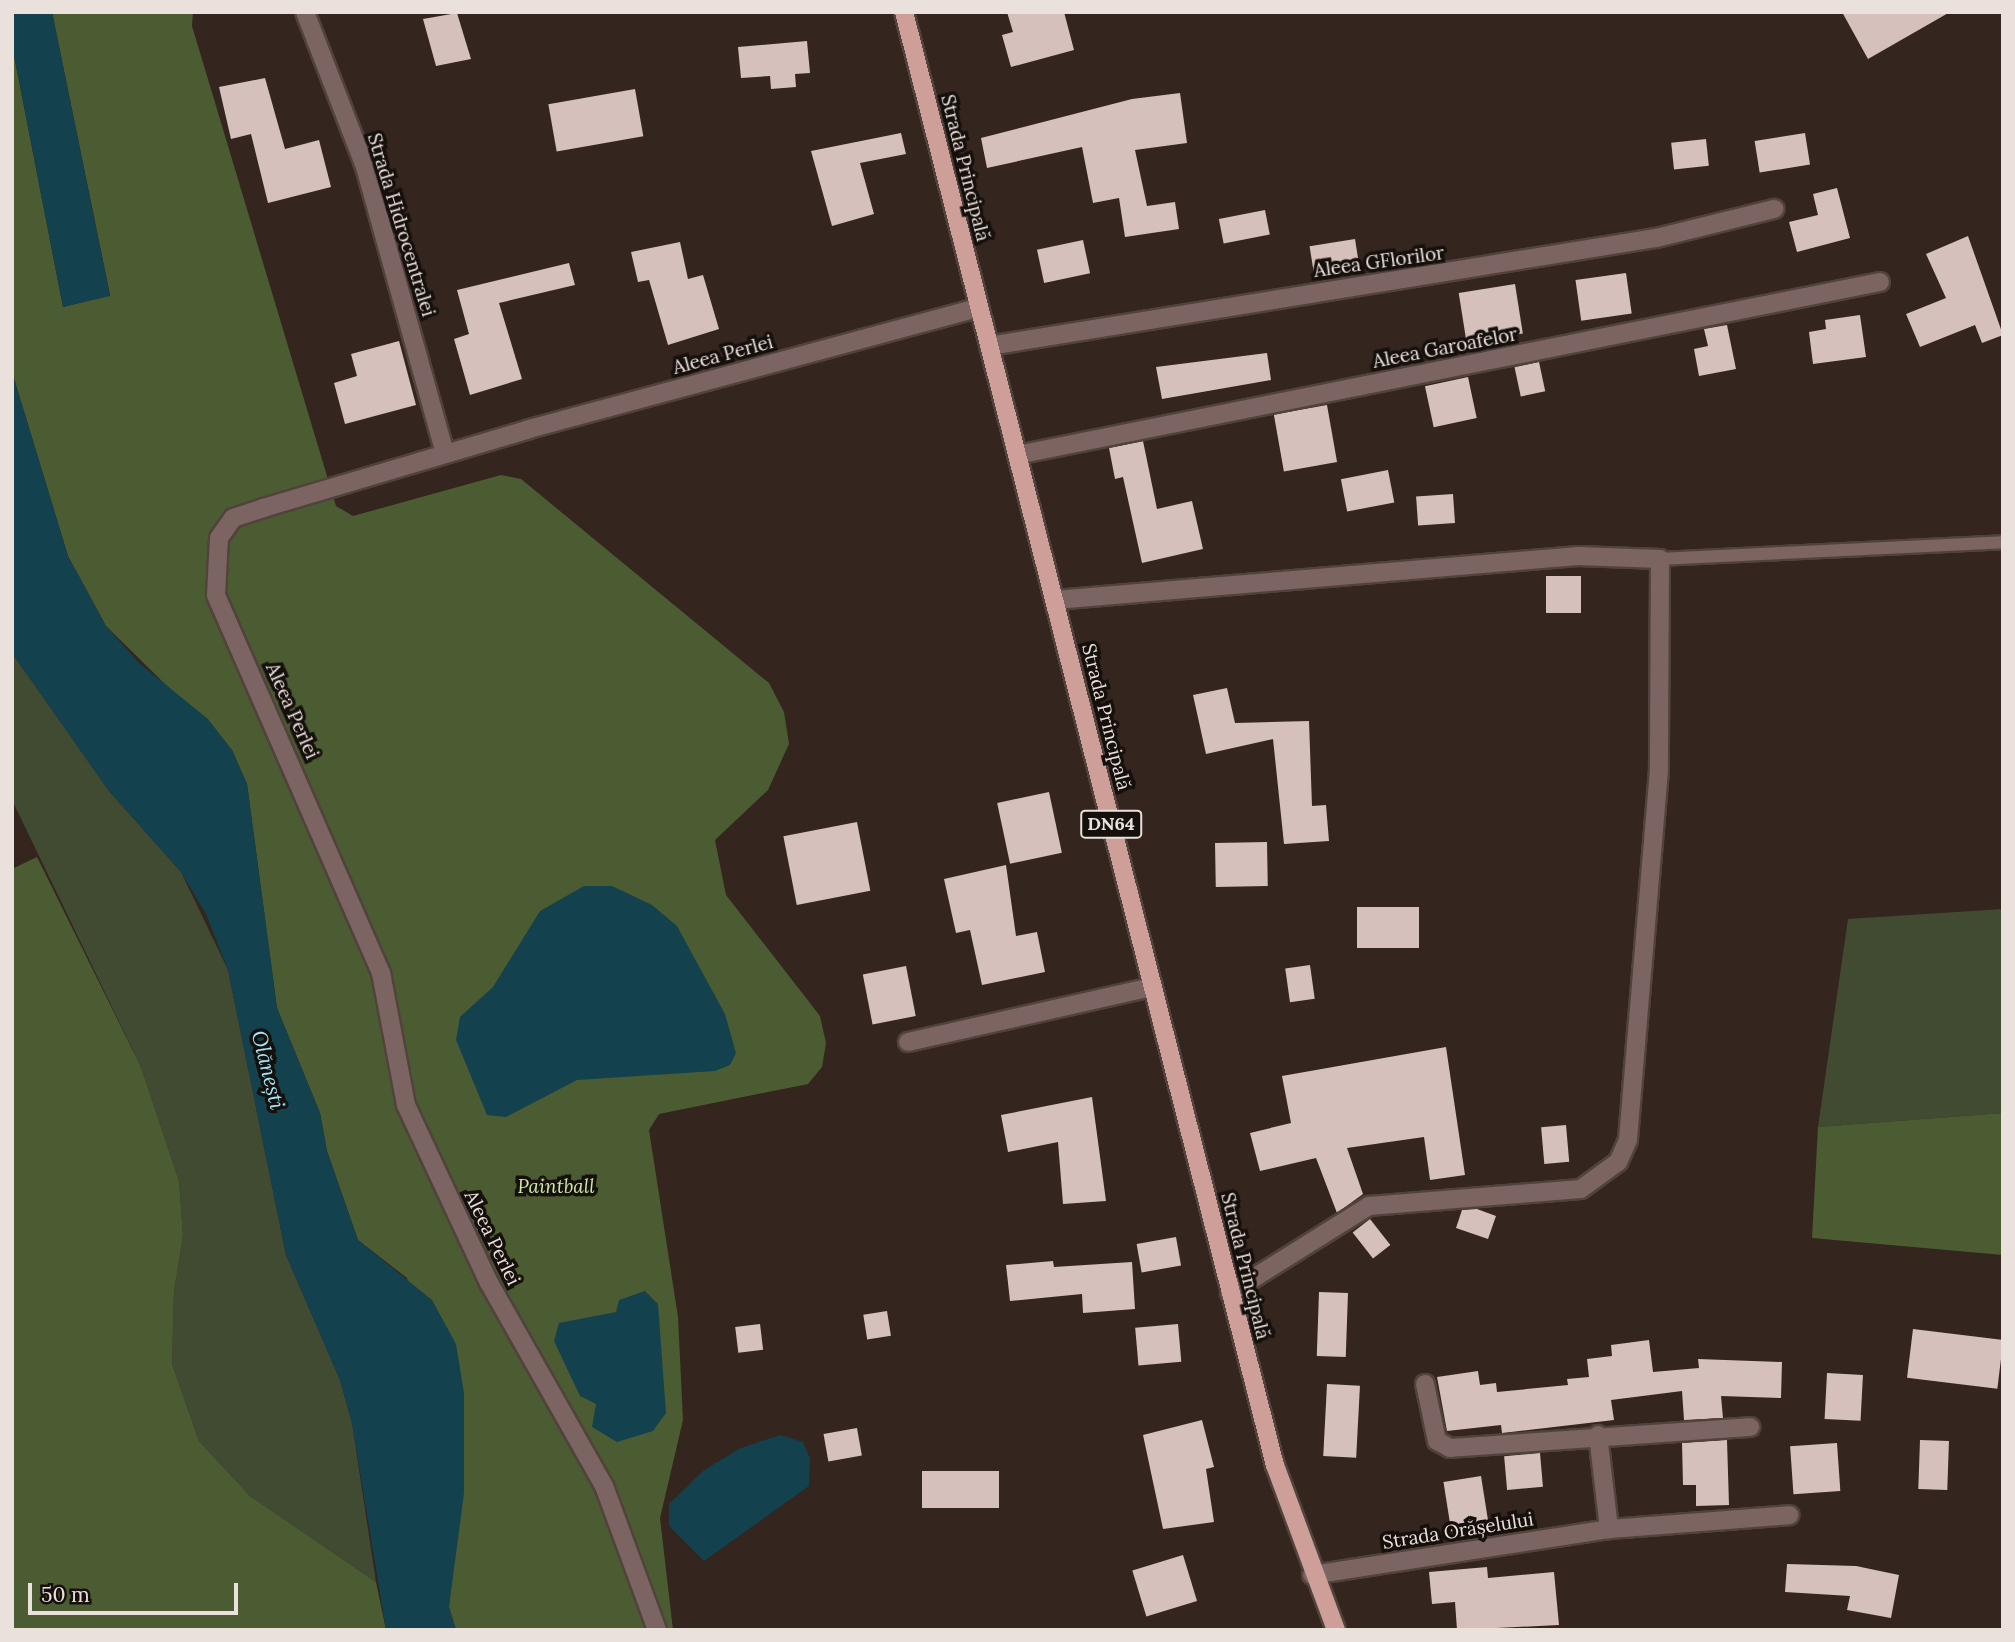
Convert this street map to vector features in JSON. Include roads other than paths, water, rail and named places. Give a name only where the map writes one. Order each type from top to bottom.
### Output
[{"type":"main road","name":"Strada Principală","points":[[904,12],[1275,1465],[1312,1575],[1336,1630]]},
{"type":"street","name":"Strada Hidrocentralei","points":[[305,12],[365,167],[445,453]]},
{"type":"street","name":"Aleea GFlorilor","points":[[989,346],[1656,238],[1774,209]]},
{"type":"street","name":"Aleea Garoafelor","points":[[1017,456],[1880,282]]},
{"type":"street","name":"Aleea Perlei","points":[[657,1630],[604,1486],[489,1283],[406,1105],[381,973],[216,595],[219,538],[233,518],[445,453],[978,308]]},
{"type":"street","points":[[1055,600],[1578,555],[1660,559],[1659,770],[1630,1129],[1618,1162],[1581,1189],[1369,1206],[1230,1293]]},
{"type":"street","points":[[908,1042],[1153,987]]},
{"type":"street","points":[[1425,1384],[1432,1427],[1444,1447],[1750,1427]]},
{"type":"street","points":[[1598,1436],[1609,1529]]},
{"type":"street","name":"Strada Orășelului","points":[[1312,1575],[1609,1529],[1789,1515]]},
{"type":"lane","points":[[1660,559],[2003,542]]},
{"type":"water","points":[[12,12],[52,12],[110,296],[63,307],[12,45]]},
{"type":"water","name":"Olănești","points":[[12,372],[68,556],[106,626],[139,663],[208,719],[232,750],[247,784],[277,1008],[320,1113],[327,1151],[358,1240],[432,1300],[456,1344],[464,1393],[464,1493],[449,1607],[456,1630],[386,1630],[352,1423],[340,1380],[286,1255],[228,970],[206,914],[181,872],[109,791],[12,653]]},
{"type":"water","points":[[584,886],[612,886],[652,905],[677,926],[725,1014],[736,1053],[730,1065],[715,1071],[577,1080],[506,1117],[487,1115],[456,1040],[460,1017],[493,987],[540,911]]},
{"type":"water","points":[[645,1291],[658,1304],[666,1413],[653,1431],[617,1442],[592,1427],[596,1404],[580,1396],[554,1341],[559,1323],[616,1312],[619,1300]]},
{"type":"water","points":[[780,1435],[803,1442],[810,1458],[809,1486],[704,1561],[669,1526],[669,1504],[704,1470],[741,1448]]},
{"type":"park label","name":"Paintball","points":[[556,1187]]}]
